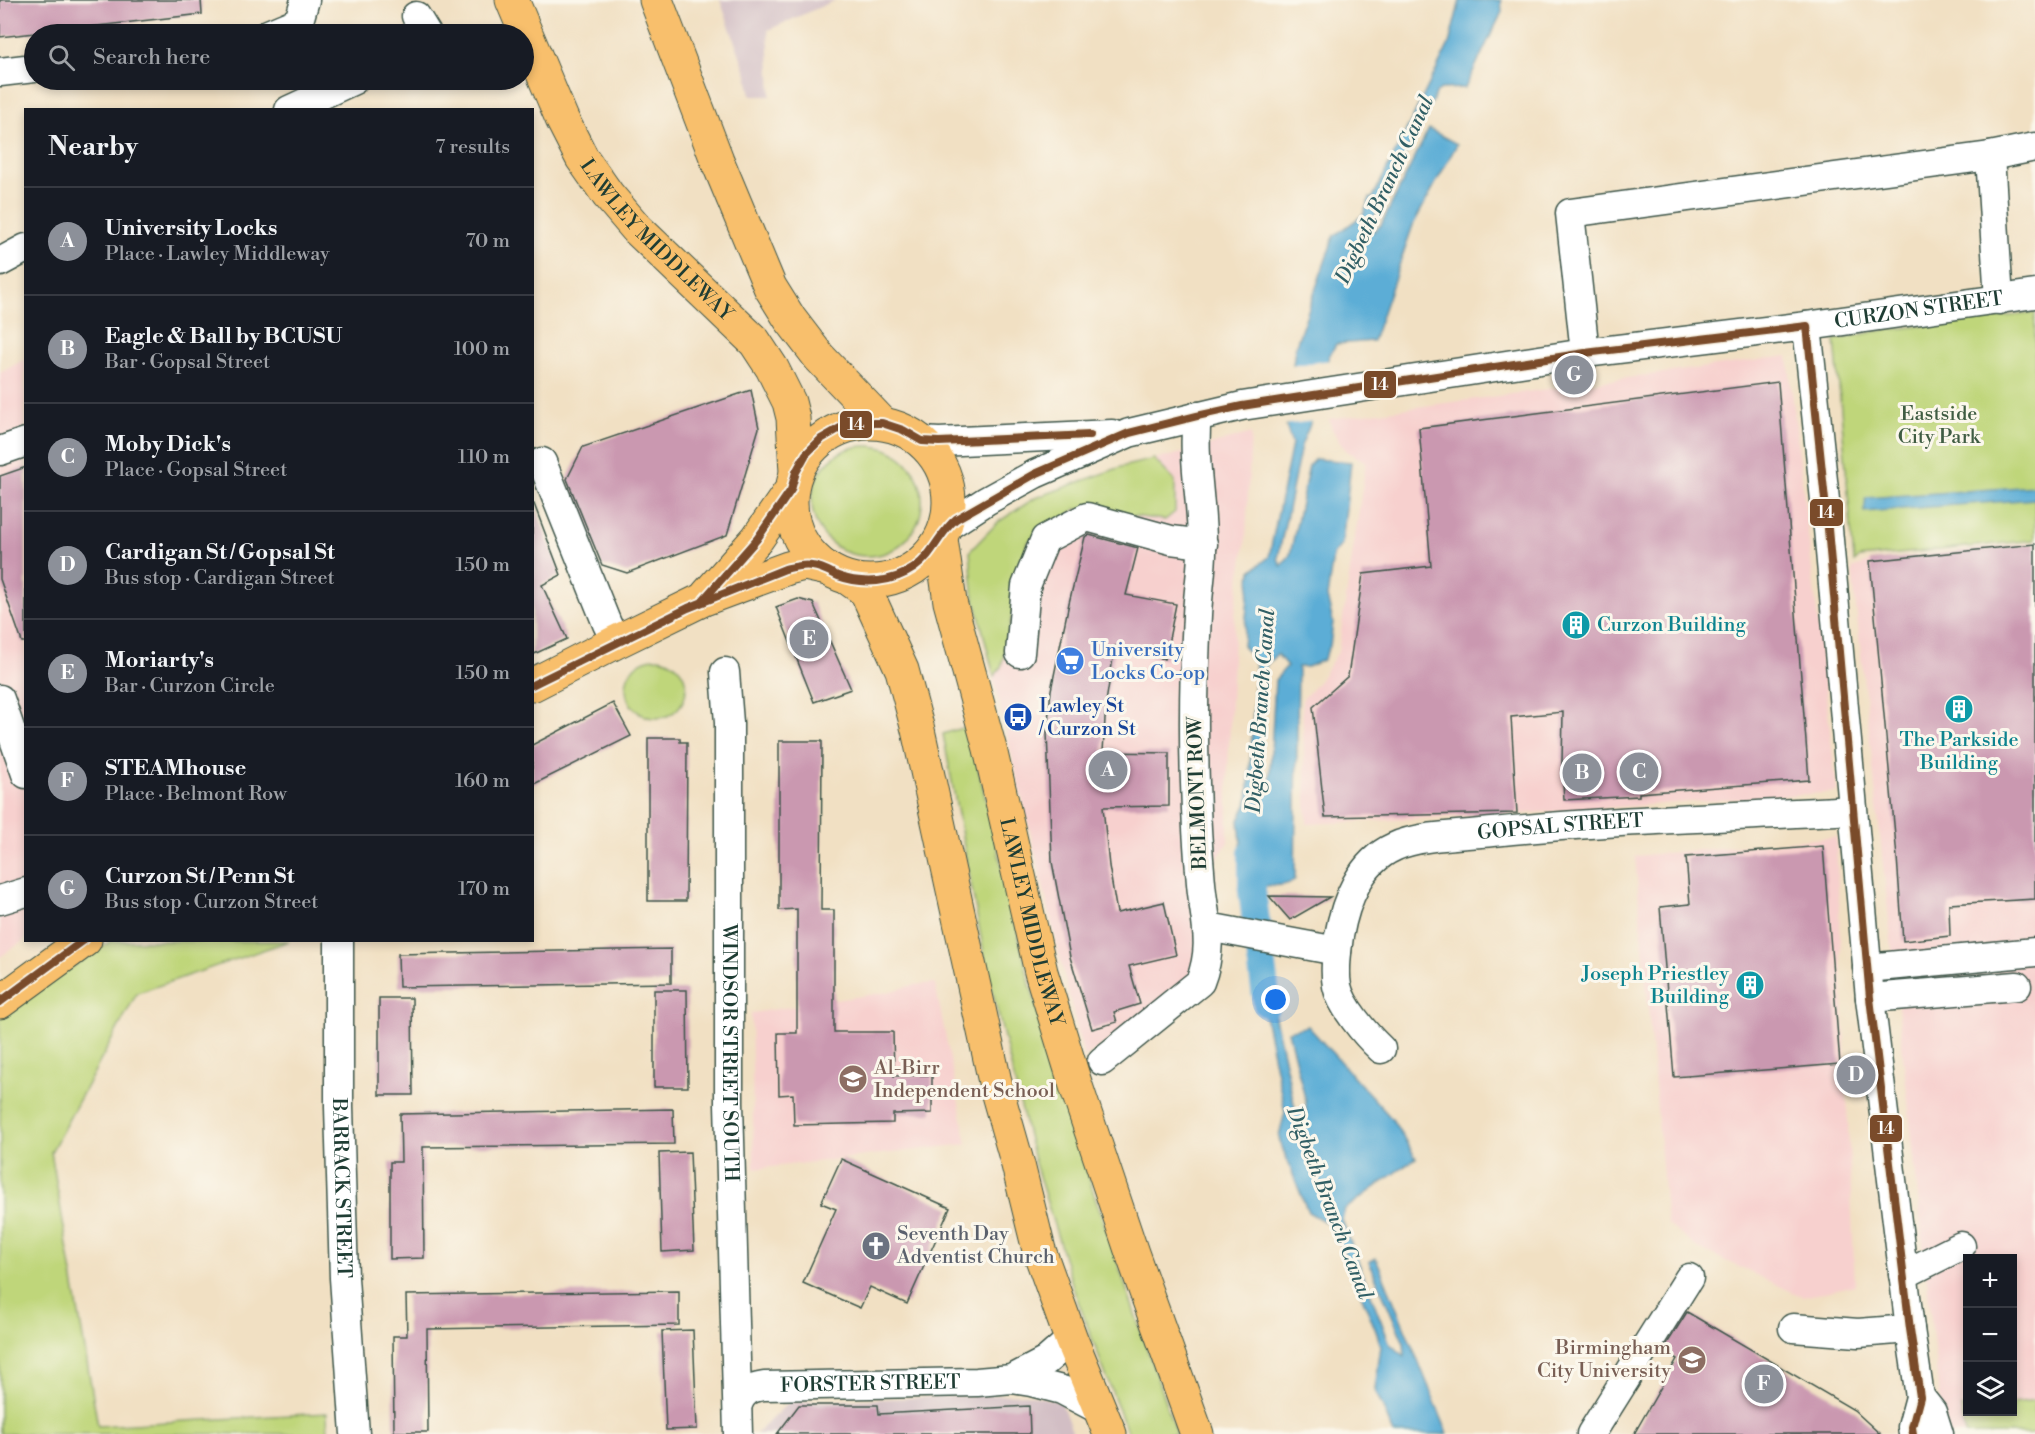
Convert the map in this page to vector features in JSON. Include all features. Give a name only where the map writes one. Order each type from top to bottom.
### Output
[{"type":"main road","points":[[656,0],[745,230],[770,287],[790,320],[819,357],[882,423]]},
{"type":"main road","name":"LAWLEY MIDDLEWAY","points":[[513,8],[520,24]]},
{"type":"main road","name":"LAWLEY MIDDLEWAY","points":[[534,55],[582,158],[608,195],[637,229],[755,342],[772,368],[789,402],[793,418],[794,481]]},
{"type":"main road","points":[[534,685],[704,599],[788,568],[804,564],[876,582],[902,575],[924,561],[943,533],[950,509],[949,490],[944,472],[935,455],[922,441],[903,430],[882,423],[861,423],[840,428],[821,439],[806,454],[794,481],[757,539],[704,599]]},
{"type":"main road","points":[[794,481],[790,505],[797,535],[815,560],[866,591],[902,670],[918,730],[997,1091],[1039,1250],[1071,1339],[1105,1422]]},
{"type":"main road","name":"LAWLEY MIDDLEWAY","points":[[943,533],[950,602],[990,749],[1041,972],[1083,1108],[1197,1434]]},
{"type":"main road","points":[[0,1002],[82,942]]},
{"type":"street","points":[[292,24],[299,21],[305,0]]},
{"type":"street","points":[[0,72],[24,69]]},
{"type":"street","points":[[293,108],[332,90]]},
{"type":"street","points":[[1585,353],[1570,213],[1990,156],[2035,147]]},
{"type":"street","points":[[1990,156],[1999,300]]},
{"type":"street","points":[[0,262],[24,249]]},
{"type":"street","name":"CURZON STREET","points":[[943,533],[986,501],[1035,474],[1129,433],[1197,416],[1335,391],[1585,353],[1808,326],[2035,294]]},
{"type":"street","points":[[1808,326],[1870,998],[1920,1397],[1912,1427],[1913,1434]]},
{"type":"street","name":"BELMONT ROW","points":[[1102,1061],[1200,981],[1209,941],[1201,884],[1195,785],[1195,652],[1198,582],[1203,544],[1194,440],[1197,416]]},
{"type":"street","name":"CURZON STREET","points":[[922,441],[1129,433]]},
{"type":"street","points":[[0,451],[24,443]]},
{"type":"street","points":[[542,462],[616,642]]},
{"type":"street","points":[[1020,653],[1026,585],[1045,539],[1087,517],[1171,540],[1203,544]]},
{"type":"street","name":"WINDSOR STREET SOUTH","points":[[725,672],[729,723],[729,1103],[738,1434]]},
{"type":"street","points":[[0,699],[24,768]]},
{"type":"street","name":"GOPSAL STREET","points":[[1337,951],[1343,915],[1352,891],[1364,872],[1380,856],[1394,847],[1419,840],[1531,828],[1852,810]]},
{"type":"street","points":[[0,900],[24,893]]},
{"type":"street","points":[[1208,927],[1337,951],[1337,988],[1368,1037],[1381,1050]]},
{"type":"street","name":"BARRACK STREET","points":[[339,942],[339,1107],[344,1267],[355,1434]]},
{"type":"street","points":[[1867,968],[2029,955]]},
{"type":"street","points":[[1870,998],[2017,986]]},
{"type":"street","points":[[1903,1275],[1961,1246]]},
{"type":"street","points":[[1591,1434],[1689,1278]]},
{"type":"street","points":[[1793,1328],[1858,1333],[1910,1329]]},
{"type":"street","name":"FORSTER STREET","points":[[1012,1379],[1046,1361],[1071,1339]]},
{"type":"street","name":"FORSTER STREET","points":[[738,1404],[741,1396],[753,1388],[1012,1379],[1062,1390],[1105,1422]]},
{"type":"street","points":[[1920,1397],[1932,1412],[1939,1434]]},
{"type":"shaded area","points":[[720,0],[836,0],[768,30],[771,96],[751,96],[747,75]]},
{"type":"shaded area","name":"Curzon Building","points":[[1788,356],[1837,792],[1517,814],[1307,824],[1302,700],[1319,681],[1338,652],[1366,462],[1347,451],[1340,443],[1329,419]]},
{"type":"shaded area","points":[[24,360],[24,940],[0,957],[0,373]]},
{"type":"shaded area","points":[[1251,433],[1246,536],[1235,614],[1228,769],[1228,842],[1216,861],[1216,944],[1192,982],[1084,1058],[973,592],[970,551],[1000,520],[1035,498],[1121,467],[1191,451]]},
{"type":"shaded area","points":[[2035,544],[2035,1434],[1943,1434],[1852,569],[1870,561]]},
{"type":"shaded area","points":[[1836,837],[1855,1285],[1803,1297],[1696,1247],[1667,1224],[1635,856]]},
{"type":"shaded area","name":"Al-Birr Independent School","points":[[935,983],[967,1144],[754,1169],[751,1013]]},
{"type":"shaded area","points":[[1027,1394],[1061,1402],[1073,1434],[756,1434],[789,1402]]},
{"type":"green space","name":"Eastside City Park","points":[[2035,313],[2035,540],[1859,558],[1854,562],[1835,340],[1877,331]]},
{"type":"green space","points":[[867,446],[888,450],[906,462],[918,480],[922,501],[918,522],[906,540],[888,552],[867,556],[846,552],[828,540],[816,522],[812,501],[816,480],[828,462],[846,450]]},
{"type":"green space","points":[[1154,459],[1175,481],[1175,512],[1165,520],[1076,509],[1027,543],[1001,668],[994,676],[973,592],[970,551],[998,522],[1035,498],[1121,467]]},
{"type":"green space","points":[[656,658],[673,663],[681,671],[686,688],[681,705],[673,713],[656,718],[639,713],[631,705],[626,688],[631,671],[639,663]]},
{"type":"green space","points":[[968,726],[1031,988],[1092,1188],[1176,1434],[1128,1434],[1075,1293],[1034,1160],[986,964],[943,734]]},
{"type":"green space","points":[[109,942],[286,942],[137,993],[51,1152],[98,1426],[327,1413],[328,1434],[0,1434],[0,1014]]},
{"type":"green space","points":[[2035,1400],[2035,1434],[1966,1434],[1961,1408],[1963,1408],[1963,1416],[2017,1416],[2017,1402]]},
{"type":"water","points":[[1460,0],[1501,0],[1502,12],[1465,88],[1441,89],[1437,92],[1380,204],[1373,220],[1373,232],[1381,225],[1429,129],[1457,144],[1413,225],[1373,341],[1336,344],[1329,356],[1309,427],[1301,446],[1278,558],[1281,566],[1290,555],[1309,465],[1315,459],[1351,462],[1342,544],[1333,555],[1327,597],[1333,622],[1330,646],[1323,660],[1307,667],[1298,667],[1295,879],[1285,884],[1264,886],[1259,894],[1245,887],[1239,820],[1248,801],[1256,665],[1243,645],[1251,571],[1269,557],[1292,444],[1286,426],[1295,348],[1334,236],[1363,215],[1449,44]],"holes":[[[1277,654],[1287,666],[1275,680],[1269,790],[1261,804],[1257,796],[1266,665]]]},
{"type":"water","points":[[2035,486],[2035,499],[1864,512],[1866,498]]},
{"type":"water","points":[[1256,963],[1267,969],[1271,1000],[1295,1108],[1306,1116],[1306,1102],[1288,1031],[1308,1026],[1392,1119],[1416,1158],[1344,1210],[1342,1220],[1390,1344],[1405,1356],[1404,1343],[1369,1262],[1376,1258],[1448,1434],[1394,1434],[1375,1389],[1381,1346],[1376,1331],[1339,1240],[1331,1225],[1308,1212],[1280,1142],[1279,1136],[1285,1112]]},
{"type":"pier","points":[[1331,360],[1314,421],[1283,425],[1290,366]]},
{"type":"building","points":[[0,0],[201,0],[202,14],[114,24],[24,24],[24,34],[0,37]]},
{"type":"building","name":"Curzon Building","points":[[1778,382],[1809,780],[1639,793],[1639,796],[1564,800],[1563,712],[1511,717],[1517,813],[1325,817],[1313,707],[1348,676],[1363,574],[1431,566],[1419,428]]},
{"type":"building","points":[[751,390],[759,428],[727,535],[627,573],[602,565],[567,479],[583,447]]},
{"type":"building","points":[[24,468],[24,642],[22,642],[0,579],[0,476]]},
{"type":"building","points":[[534,504],[561,575],[542,585],[567,639],[534,654]]},
{"type":"building","points":[[1089,535],[1138,548],[1126,595],[1176,604],[1165,659],[1115,646],[1106,702],[1103,752],[1169,753],[1169,806],[1103,807],[1117,913],[1164,902],[1176,955],[1129,966],[1140,1004],[1114,1012],[1117,1022],[1092,1029],[1070,957],[1052,862],[1047,732],[1051,690],[1069,603],[1085,537]]},
{"type":"building","name":"The Parkside Building","points":[[2035,544],[2035,899],[1949,904],[1950,936],[1903,941],[1870,561]]},
{"type":"building","points":[[798,599],[813,603],[851,689],[814,702],[776,607]]},
{"type":"building","points":[[613,703],[631,736],[534,784],[534,744]]},
{"type":"building","points":[[648,738],[680,738],[680,742],[687,742],[686,901],[648,901]]},
{"type":"building","points":[[779,741],[822,741],[821,910],[834,910],[834,1032],[893,1032],[894,1076],[932,1075],[932,1113],[893,1114],[893,1123],[794,1125],[793,1094],[779,1095],[778,1033],[797,1033],[797,909],[779,910]]},
{"type":"building","name":"Joseph Priestley Building","points":[[1823,846],[1840,1064],[1674,1077],[1660,907],[1690,904],[1686,857]]},
{"type":"building","points":[[1269,896],[1330,897],[1290,920]]},
{"type":"building","points":[[671,949],[671,983],[399,987],[398,954]]},
{"type":"building","points":[[654,990],[687,990],[688,1087],[654,1087]]},
{"type":"building","points":[[379,998],[412,998],[413,1095],[379,1095]]},
{"type":"building","points":[[673,1109],[674,1144],[423,1147],[424,1258],[390,1259],[390,1162],[401,1162],[400,1114]]},
{"type":"building","points":[[690,1152],[694,1250],[662,1252],[659,1153]]},
{"type":"building","name":"Seventh Day Adventist Church","points":[[841,1159],[950,1208],[907,1304],[870,1287],[860,1308],[803,1283],[836,1209],[821,1203]]},
{"type":"building","points":[[679,1291],[679,1325],[427,1329],[428,1432],[394,1432],[393,1336],[407,1336],[406,1295]]},
{"type":"building","name":"Birmingham City University","points":[[1687,1312],[1854,1410],[1880,1434],[1634,1434],[1677,1359],[1663,1350]]},
{"type":"building","points":[[693,1330],[697,1429],[666,1430],[662,1331]]},
{"type":"building","points":[[799,1405],[878,1405],[879,1414],[1029,1406],[1030,1434],[777,1434]]},
{"type":"waterway","name":"Digbeth Branch Canal","points":[[1252,853],[1252,891],[1267,1004]]},
{"type":"transit line","name":"14","points":[[534,684],[688,608],[785,569],[809,565],[857,581],[877,581],[896,577],[921,562],[956,519],[1035,474],[1129,433],[1242,406],[1585,353],[1807,326],[1828,529],[1870,998],[1920,1397],[1912,1427],[1913,1434]]},
{"type":"transit line","name":"14","points":[[704,599],[757,539],[791,490],[796,472],[806,454],[821,439],[840,428],[861,423],[882,423],[903,430],[922,441],[939,442],[1090,435]]},
{"type":"transit line","name":"14","points":[[0,1002],[81,942]]},
{"type":"place","name":"Curzon St / Penn St","points":[[1574,375]]},
{"type":"place","name":"Curzon Building","points":[[1576,625]]},
{"type":"place","name":"Moriarty's","points":[[809,639]]},
{"type":"place","name":"University Locks Co-op","points":[[1070,661]]},
{"type":"place","name":"The Parkside Building","points":[[1959,709]]},
{"type":"place","name":"Lawley St / Curzon St","points":[[1018,717]]},
{"type":"place","name":"University Locks","points":[[1108,770]]},
{"type":"place","name":"Moby Dick's","points":[[1639,772]]},
{"type":"place","name":"Eagle & Ball by BCUSU","points":[[1582,773]]},
{"type":"place","name":"Joseph Priestley Building","points":[[1750,985]]},
{"type":"place","name":"Cardigan St / Gopsal St","points":[[1856,1075]]},
{"type":"place","name":"Al-Birr Independent School","points":[[853,1079]]},
{"type":"place","name":"Seventh Day Adventist Church","points":[[876,1246]]},
{"type":"place","name":"Birmingham City University","points":[[1692,1360]]},
{"type":"place","name":"STEAMhouse","points":[[1764,1384]]}]
